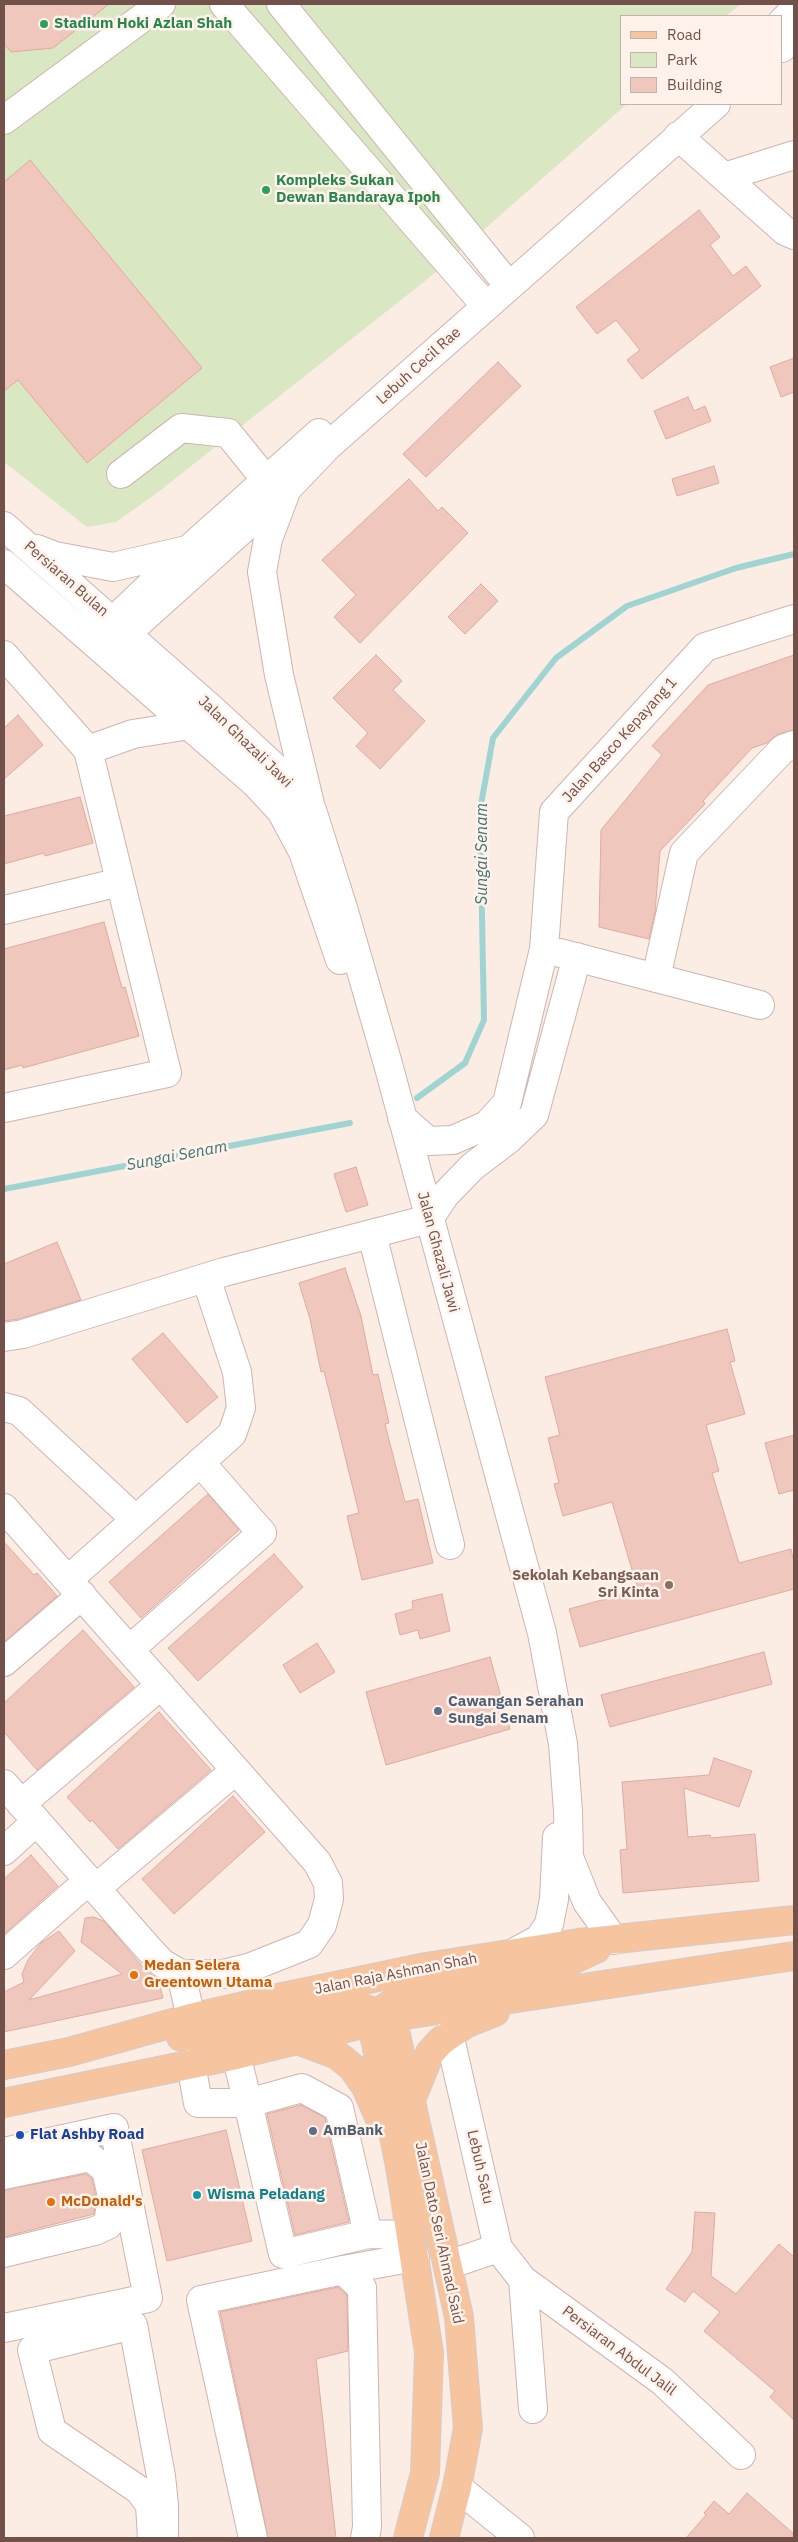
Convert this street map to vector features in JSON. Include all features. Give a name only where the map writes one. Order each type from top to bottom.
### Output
[{"type":"main road","name":"Jalan Raja Ashman Shah","points":[[4,2064],[69,2052],[191,2018],[426,1967],[517,1951],[794,1920]]},
{"type":"main road","points":[[381,2017],[396,2001],[429,1991],[551,1970],[614,1940]]},
{"type":"main road","points":[[4,2103],[236,2055],[381,2017],[531,1998],[794,1956]]},
{"type":"main road","points":[[410,2102],[430,2053],[449,2034],[467,2023],[531,1998]]},
{"type":"main road","points":[[69,2052],[227,2030],[342,2006],[381,2017]]},
{"type":"main road","name":"Jalan Dato Seri Ahmad Said","points":[[381,2017],[410,2102],[459,2316],[468,2428],[457,2487],[444,2538]]},
{"type":"main road","name":"Jalan Dato Seri Ahmad Said","points":[[381,2017],[401,2172],[429,2353],[425,2474],[408,2538]]},
{"type":"main road","points":[[297,2040],[336,2055],[352,2068],[366,2086],[401,2172]]},
{"type":"street","points":[[4,120],[161,4]]},
{"type":"street","points":[[224,4],[481,301]]},
{"type":"street","points":[[256,42],[285,9],[504,280]]},
{"type":"street","points":[[783,21],[794,10]]},
{"type":"street","points":[[783,32],[794,22]]},
{"type":"street","points":[[783,47],[794,36]]},
{"type":"street","name":"Lebuh Cecil Rae","points":[[504,280],[551,230],[687,105]]},
{"type":"street","name":"Lebuh Cecil Rae","points":[[119,628],[504,280],[715,105]]},
{"type":"street","points":[[678,136],[785,230],[794,235]]},
{"type":"street","points":[[724,177],[794,155]]},
{"type":"street","name":"Lebuh Cecil Rae","points":[[119,628],[188,550],[328,446],[481,301]]},
{"type":"street","points":[[121,474],[181,428],[228,433],[276,485],[262,572],[279,675],[312,810]]},
{"type":"street","name":"Persiaran Bulan","points":[[4,526],[27,544],[119,628]]},
{"type":"street","points":[[27,544],[55,556],[112,567],[188,550]]},
{"type":"street","points":[[10,569],[57,597],[94,624],[119,628],[128,654],[266,779],[282,813]]},
{"type":"street","name":"Jalan Ghazali Jawi","points":[[10,569],[256,784],[282,813],[303,852],[346,977],[380,1084],[405,1174],[422,1220],[542,1633],[563,1744],[569,1857],[586,1902],[614,1940]]},
{"type":"street","name":"Jalan Basco Kepayang 1","points":[[402,1118],[428,1141],[453,1140],[487,1125],[507,1103],[544,949],[554,812],[705,647],[794,619]]},
{"type":"street","name":"Jalan Ghazali Jawi","points":[[119,628],[283,775],[312,810],[343,908],[402,1118],[422,1220]]},
{"type":"street","points":[[4,655],[88,750],[167,1073],[4,1108]]},
{"type":"street","points":[[88,750],[134,734],[190,725]]},
{"type":"street","points":[[656,978],[684,853],[783,749],[794,745]]},
{"type":"street","points":[[4,910],[120,882]]},
{"type":"street","points":[[544,949],[760,1005]]},
{"type":"street","points":[[4,1337],[23,1334],[206,1278],[422,1220],[472,1167],[510,1138],[534,1115],[577,957]]},
{"type":"street","points":[[422,1220],[516,1592],[549,1732],[557,1795],[557,1849],[554,1899],[549,1924],[539,1939],[517,1951]]},
{"type":"street","points":[[372,1234],[450,1545]]},
{"type":"street","points":[[4,1662],[75,1587],[135,1519],[232,1434],[241,1408],[236,1372],[206,1278]]},
{"type":"street","points":[[4,1407],[18,1412],[32,1423],[135,1519]]},
{"type":"street","points":[[130,1649],[262,1533],[200,1462]]},
{"type":"street","points":[[4,1508],[316,1862],[328,1882],[330,1899],[322,1926],[309,1944],[251,1966],[223,1974],[181,1974],[162,1963],[4,1784]]},
{"type":"street","points":[[4,1852],[29,1813],[161,1685]]},
{"type":"street","points":[[4,1955],[236,1770]]},
{"type":"street","points":[[181,1974],[191,2018]]},
{"type":"street","name":"Lebuh Satu","points":[[449,2034],[498,2248]]},
{"type":"street","points":[[236,2055],[283,2254],[368,2234],[412,2246]]},
{"type":"street","points":[[191,2064],[198,2103],[248,2103],[302,2088],[339,2108],[368,2234]]},
{"type":"street","points":[[4,2154],[114,2128],[148,2298],[4,2328]]},
{"type":"street","points":[[4,2154],[12,2157],[72,2150],[90,2157],[106,2170],[112,2196],[108,2225],[95,2232],[4,2253]]},
{"type":"street","points":[[4,2175],[90,2157]]},
{"type":"street","points":[[252,2538],[201,2300],[344,2270],[412,2246]]},
{"type":"street","points":[[448,2265],[498,2248]]},
{"type":"street","name":"Persiaran Abdul Jalil","points":[[498,2248],[523,2280],[662,2381],[741,2455]]},
{"type":"street","points":[[344,2270],[362,2288],[367,2527],[365,2538]]},
{"type":"street","points":[[523,2280],[533,2409]]},
{"type":"street","points":[[152,2538],[150,2505],[139,2490],[52,2431],[32,2350],[133,2325],[161,2476],[164,2505],[164,2538]]},
{"type":"street","points":[[457,2487],[520,2538]]},
{"type":"green space","name":"Kompleks Sukan Dewan Bandaraya Ipoh","points":[[4,4],[741,4],[727,15],[620,15],[620,105],[626,105],[430,277],[157,493],[116,522],[87,527],[4,462]]},
{"type":"building","name":"Stadium Hoki Azlan Shah","points":[[4,4],[109,4],[53,48],[11,52],[4,44]]},
{"type":"building","points":[[30,160],[202,368],[87,463],[18,380],[4,391],[4,182]]},
{"type":"building","points":[[699,210],[720,237],[710,245],[733,276],[746,266],[761,286],[642,379],[627,360],[640,350],[616,320],[597,334],[576,307]]},
{"type":"building","points":[[794,358],[794,392],[781,397],[770,367]]},
{"type":"building","points":[[498,362],[521,386],[426,477],[403,454]]},
{"type":"building","points":[[688,397],[694,411],[705,406],[711,421],[666,439],[654,411]]},
{"type":"building","points":[[714,466],[719,483],[677,496],[672,479]]},
{"type":"building","points":[[409,479],[438,511],[442,507],[468,533],[360,643],[334,617],[356,595],[322,560]]},
{"type":"building","points":[[481,584],[498,601],[465,634],[448,617]]},
{"type":"building","points":[[376,655],[402,681],[393,690],[425,721],[380,769],[356,746],[368,733],[333,698]]},
{"type":"building","points":[[794,655],[794,730],[778,734],[767,743],[752,748],[703,801],[705,804],[660,851],[655,912],[649,939],[599,927],[601,830],[662,755],[652,746],[708,685]]},
{"type":"building","points":[[18,715],[43,745],[4,779],[4,728]]},
{"type":"building","points":[[80,797],[93,843],[45,856],[44,853],[4,864],[4,816]]},
{"type":"building","points":[[104,922],[122,988],[125,987],[139,1036],[23,1068],[22,1065],[4,1070],[4,949]]},
{"type":"building","points":[[356,1167],[368,1205],[346,1212],[334,1174]]},
{"type":"building","points":[[57,1242],[81,1300],[19,1319],[4,1321],[4,1264]]},
{"type":"building","points":[[345,1268],[361,1316],[373,1375],[378,1374],[389,1423],[385,1424],[405,1502],[418,1499],[433,1563],[362,1580],[347,1516],[359,1513],[324,1371],[321,1372],[310,1319],[299,1283]]},
{"type":"building","points":[[727,1329],[735,1361],[730,1362],[745,1414],[706,1425],[719,1471],[712,1473],[739,1563],[791,1549],[794,1562],[794,1589],[580,1647],[569,1609],[638,1590],[612,1502],[563,1516],[554,1484],[559,1483],[548,1438],[560,1435],[545,1377]]},
{"type":"building","points":[[163,1333],[218,1397],[187,1423],[132,1359]]},
{"type":"building","points":[[794,1435],[794,1490],[779,1494],[765,1443]]},
{"type":"building","points":[[208,1494],[239,1530],[141,1618],[109,1582]]},
{"type":"building","points":[[4,1542],[34,1575],[37,1573],[57,1596],[4,1642]]},
{"type":"building","points":[[274,1554],[303,1587],[198,1681],[168,1648]]},
{"type":"building","points":[[442,1594],[450,1631],[420,1639],[418,1630],[400,1635],[395,1614],[413,1609],[412,1601]]},
{"type":"building","points":[[83,1630],[134,1687],[37,1770],[4,1732],[4,1703]]},
{"type":"building","points":[[317,1643],[335,1672],[300,1693],[283,1665]]},
{"type":"building","points":[[764,1652],[772,1684],[610,1727],[601,1695]]},
{"type":"building","name":"Cawangan Serahan Sungai Senam","points":[[490,1657],[510,1729],[386,1765],[366,1692]]},
{"type":"building","points":[[159,1712],[211,1770],[118,1849],[92,1820],[90,1822],[67,1797]]},
{"type":"building","points":[[714,1758],[752,1771],[739,1807],[684,1788],[688,1837],[710,1835],[711,1838],[755,1834],[759,1881],[623,1893],[620,1850],[627,1849],[622,1782],[709,1775]]},
{"type":"building","points":[[233,1796],[265,1832],[174,1914],[142,1879]]},
{"type":"building","points":[[31,1855],[58,1886],[4,1934],[4,1879]]},
{"type":"building","name":"Medan Selera Greentown Utama","points":[[93,1917],[104,1921],[146,1971],[158,1979],[163,1998],[4,2032],[4,1992],[24,1982],[22,1974],[28,1960],[41,1943],[59,1931],[75,1951],[29,2000],[122,1974],[81,1942],[85,1918]]},
{"type":"building","points":[[301,2105],[325,2118],[349,2222],[295,2235],[267,2114]]},
{"type":"building","name":"Wisma Peladang","points":[[226,2130],[252,2241],[167,2261],[142,2150]]},
{"type":"building","name":"McDonald's","points":[[86,2174],[92,2179],[96,2197],[94,2214],[4,2237],[4,2190]]},
{"type":"building","points":[[695,2212],[715,2213],[711,2276],[736,2294],[779,2244],[794,2257],[794,2420],[770,2397],[775,2391],[704,2331],[720,2312],[693,2291],[685,2302],[666,2289],[692,2252]]},
{"type":"building","points":[[338,2287],[347,2295],[348,2351],[316,2359],[336,2538],[268,2538],[220,2312]]},
{"type":"building","points":[[747,2493],[794,2534],[794,2538],[686,2538],[706,2515],[704,2513],[714,2501],[729,2514]]},
{"type":"waterway","name":"Sungai Senam","points":[[417,1098],[465,1063],[484,1020],[480,810],[493,738],[556,658],[627,606],[736,568],[794,554]]},
{"type":"waterway","name":"Sungai Senam","points":[[4,1189],[350,1123]]},
{"type":"place","name":"Stadium Hoki Azlan Shah","points":[[44,24]]},
{"type":"place","name":"Kompleks Sukan Dewan Bandaraya Ipoh","points":[[266,190]]},
{"type":"place","name":"Sekolah Kebangsaan Sri Kinta","points":[[669,1585]]},
{"type":"place","name":"Cawangan Serahan Sungai Senam","points":[[438,1711]]},
{"type":"place","name":"Medan Selera Greentown Utama","points":[[134,1975]]},
{"type":"place","name":"AmBank","points":[[313,2131]]},
{"type":"place","name":"Flat Ashby Road","points":[[20,2135]]},
{"type":"place","name":"Wisma Peladang","points":[[197,2195]]},
{"type":"place","name":"McDonald's","points":[[51,2202]]}]
